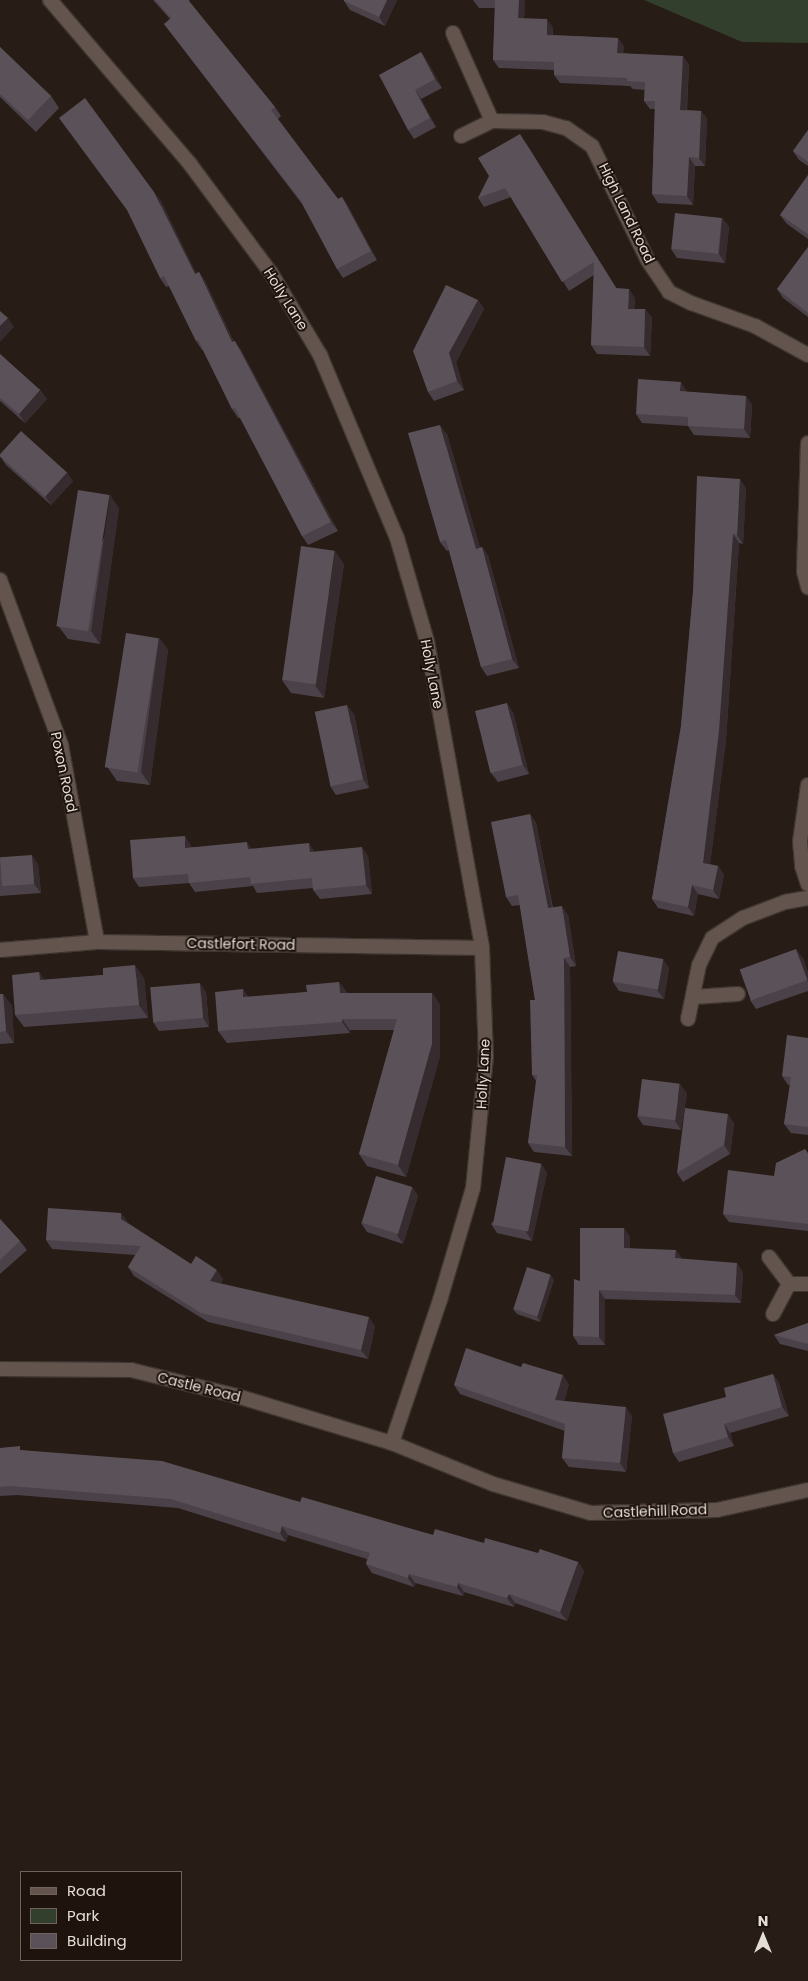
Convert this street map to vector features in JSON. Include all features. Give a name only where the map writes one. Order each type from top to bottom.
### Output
[{"type":"street","name":"Holly Lane","points":[[50,0],[190,164],[271,274],[320,355],[397,538],[427,641],[482,948],[486,1056],[473,1188],[440,1300],[392,1443]]},
{"type":"street","points":[[453,33],[492,121]]},
{"type":"street","name":"High Land Road","points":[[461,136],[492,121],[544,122],[566,128],[592,146],[647,259],[669,292],[690,303],[755,326],[808,355]]},
{"type":"street","points":[[808,443],[804,572],[808,587]]},
{"type":"street","name":"Poxon Road","points":[[0,580],[61,745],[97,942]]},
{"type":"street","points":[[808,785],[800,841],[802,866],[808,884]]},
{"type":"street","points":[[688,1019],[699,965],[712,938],[743,918],[785,902],[808,898]]},
{"type":"street","name":"Castlefort Road","points":[[0,950],[97,942],[482,948]]},
{"type":"street","points":[[694,997],[738,994]]},
{"type":"street","points":[[769,1258],[789,1284]]},
{"type":"street","points":[[789,1284],[808,1284]]},
{"type":"street","points":[[773,1314],[789,1284]]},
{"type":"street","name":"Castle Road","points":[[0,1369],[131,1370],[237,1396],[392,1443]]},
{"type":"street","name":"Castlehill Road","points":[[392,1443],[494,1484],[591,1513],[717,1510],[808,1490]]},
{"type":"green space","points":[[644,0],[808,0],[808,43],[742,42]]},
{"type":"building","points":[[155,0],[188,0],[275,107],[271,110],[338,199],[342,197],[371,251],[337,269],[301,201],[164,24],[171,18]]},
{"type":"building","points":[[344,0],[387,0],[379,17]]},
{"type":"building","points":[[495,0],[519,0],[518,18],[547,19],[547,35],[618,38],[617,53],[683,56],[680,110],[701,111],[699,158],[689,157],[687,196],[652,194],[655,101],[644,101],[645,82],[627,81],[627,78],[554,75],[554,62],[493,60]]},
{"type":"building","points":[[0,47],[51,96],[28,120],[0,94]]},
{"type":"building","points":[[421,52],[435,79],[415,90],[430,118],[408,130],[379,75]]},
{"type":"building","points":[[85,98],[154,192],[195,274],[199,272],[232,342],[235,341],[331,522],[302,536],[235,408],[232,409],[164,276],[160,278],[127,210],[59,118]]},
{"type":"building","points":[[808,130],[808,162],[793,151]]},
{"type":"building","points":[[520,134],[616,288],[629,289],[628,309],[645,309],[644,347],[591,345],[594,262],[562,282],[505,188],[478,198],[489,176],[478,158]]},
{"type":"building","points":[[808,175],[808,234],[780,215]]},
{"type":"building","points":[[675,213],[722,218],[718,254],[671,249]]},
{"type":"building","points":[[808,247],[808,313],[777,289]]},
{"type":"building","points":[[446,285],[478,300],[449,353],[457,381],[428,392],[413,351]]},
{"type":"building","points":[[0,311],[8,318],[0,326]]},
{"type":"building","points":[[0,354],[40,390],[19,414],[0,398]]},
{"type":"building","points":[[638,379],[681,382],[680,391],[746,396],[744,429],[688,426],[688,417],[636,414]]},
{"type":"building","points":[[440,425],[476,549],[482,547],[512,659],[481,667],[446,540],[440,542],[408,433]]},
{"type":"building","points":[[21,431],[67,472],[45,497],[0,456]]},
{"type":"building","points":[[697,476],[740,479],[737,535],[733,534],[719,731],[703,863],[718,866],[713,890],[692,885],[688,907],[652,899],[681,726],[693,592]]},
{"type":"building","points":[[78,490],[110,495],[88,631],[56,626]]},
{"type":"building","points":[[301,546],[335,551],[316,684],[282,680]]},
{"type":"building","points":[[126,633],[159,638],[137,772],[105,767]]},
{"type":"building","points":[[507,703],[522,765],[490,773],[475,711]]},
{"type":"building","points":[[347,705],[363,779],[331,786],[315,712]]},
{"type":"building","points":[[530,814],[548,908],[562,906],[570,957],[564,958],[565,1147],[528,1143],[537,1075],[532,1075],[530,1000],[535,1000],[518,895],[506,897],[491,822]]},
{"type":"building","points":[[185,836],[185,848],[247,842],[248,849],[309,843],[310,852],[362,847],[366,885],[313,890],[312,878],[251,884],[250,877],[189,883],[188,874],[133,878],[130,840]]},
{"type":"building","points":[[32,855],[34,884],[2,886],[0,857]]},
{"type":"building","points":[[796,949],[807,980],[751,1001],[740,970]]},
{"type":"building","points":[[618,951],[663,959],[658,990],[613,982]]},
{"type":"building","points":[[135,965],[139,1005],[15,1015],[12,975],[39,972],[40,980],[103,975],[103,968]]},
{"type":"building","points":[[339,982],[340,993],[432,993],[432,1044],[398,1165],[359,1154],[397,1019],[342,1019],[342,1022],[218,1031],[215,992],[243,989],[243,997],[307,992],[306,985]]},
{"type":"building","points":[[200,983],[203,1018],[153,1022],[150,987]]},
{"type":"building","points":[[0,994],[3,994],[6,1031],[0,1032]]},
{"type":"building","points":[[787,1035],[808,1038],[808,1127],[784,1124],[791,1077],[782,1076]]},
{"type":"building","points":[[642,1079],[680,1084],[675,1120],[637,1116]]},
{"type":"building","points":[[685,1108],[728,1114],[724,1145],[677,1173]]},
{"type":"building","points":[[805,1149],[808,1154],[808,1224],[723,1214],[728,1170],[774,1176],[776,1163]]},
{"type":"building","points":[[506,1157],[541,1164],[528,1232],[493,1225]]},
{"type":"building","points":[[376,1176],[412,1187],[398,1234],[362,1223]]},
{"type":"building","points":[[48,1208],[121,1213],[121,1219],[191,1264],[196,1256],[217,1270],[210,1281],[369,1317],[361,1350],[201,1313],[128,1267],[141,1246],[46,1240]]},
{"type":"building","points":[[0,1219],[20,1241],[0,1260]]},
{"type":"building","points":[[580,1228],[624,1228],[624,1248],[676,1250],[675,1258],[737,1263],[735,1295],[599,1290],[599,1337],[573,1336],[574,1279],[580,1281]]},
{"type":"building","points":[[527,1267],[551,1275],[537,1317],[513,1309]]},
{"type":"building","points":[[808,1323],[808,1344],[774,1335]]},
{"type":"building","points":[[466,1348],[521,1367],[523,1363],[563,1375],[555,1400],[626,1407],[620,1463],[562,1458],[565,1424],[454,1385]]},
{"type":"building","points":[[773,1374],[782,1407],[724,1424],[728,1437],[673,1453],[663,1414],[726,1397],[724,1388]]},
{"type":"building","points":[[20,1446],[20,1450],[162,1461],[300,1502],[302,1497],[433,1535],[435,1529],[484,1543],[485,1538],[538,1553],[540,1549],[578,1562],[560,1612],[509,1594],[507,1598],[458,1583],[457,1587],[409,1574],[408,1578],[366,1564],[370,1553],[282,1526],[280,1533],[171,1499],[10,1486],[0,1487],[0,1448]]}]
